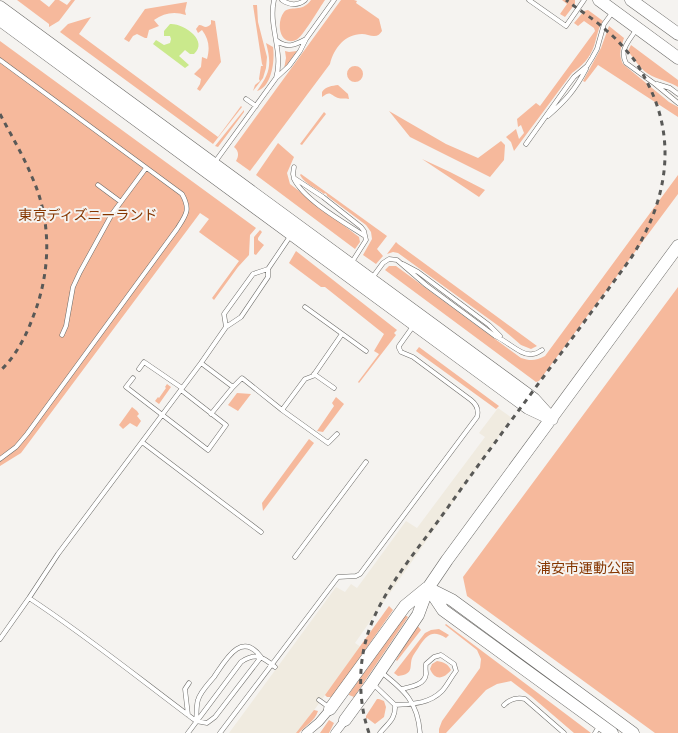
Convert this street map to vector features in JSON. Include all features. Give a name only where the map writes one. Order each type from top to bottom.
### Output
[{"type":"street","points":[[599,0],[678,58]]},
{"type":"street","points":[[631,0],[678,34]]},
{"type":"street","points":[[0,7],[213,164],[294,231],[414,325],[528,408],[552,419]]},
{"type":"street","points":[[0,20],[294,231],[350,264],[371,279],[534,399],[552,419]]},
{"type":"street","points":[[335,733],[372,683],[418,615],[428,588],[447,560],[678,246]]},
{"type":"street","points":[[306,733],[319,722],[330,709],[405,606],[428,588]]},
{"type":"street","points":[[428,588],[443,610],[597,729],[612,733]]},
{"type":"street","points":[[428,588],[452,600],[633,733]]},
{"type":"lane","points":[[274,0],[273,21],[279,56],[279,68],[276,78]]},
{"type":"lane","points":[[282,0],[291,4],[297,4],[305,0]]},
{"type":"lane","points":[[213,164],[276,78],[289,66],[334,0]]},
{"type":"lane","points":[[529,0],[566,26],[584,0]]},
{"type":"lane","points":[[543,120],[568,97],[577,86],[597,49],[604,24],[614,11]]},
{"type":"lane","points":[[638,28],[623,49],[626,63],[678,103]]},
{"type":"lane","points":[[276,39],[288,46],[294,45],[306,39]]},
{"type":"lane","points":[[0,60],[182,194],[188,207],[186,215],[27,434],[16,448],[0,459]]},
{"type":"lane","points":[[526,144],[574,77],[587,66]]},
{"type":"lane","points":[[655,84],[670,88],[678,94]]},
{"type":"lane","points":[[246,99],[256,106]]},
{"type":"lane","points":[[294,167],[294,178],[302,190],[319,204],[365,236]]},
{"type":"lane","points":[[62,335],[66,326],[73,288],[100,235],[121,202],[146,168]]},
{"type":"lane","points":[[294,178],[323,197],[364,231],[366,240],[350,264]]},
{"type":"lane","points":[[98,185],[121,202]]},
{"type":"lane","points":[[0,639],[58,554],[201,363],[226,327],[241,317],[268,277],[268,269],[294,231]]},
{"type":"lane","points":[[371,279],[383,263],[389,259],[397,260],[426,285],[495,336],[502,338],[524,353],[533,354],[542,350]]},
{"type":"lane","points":[[226,327],[224,314],[253,274],[268,269]]},
{"type":"lane","points":[[305,307],[366,351]]},
{"type":"lane","points":[[220,733],[273,666],[338,577],[356,576],[360,574],[478,414],[475,404],[471,400],[413,357],[401,352],[399,348],[414,325]]},
{"type":"lane","points":[[282,410],[305,379],[314,374],[342,334]]},
{"type":"lane","points":[[133,378],[126,387],[208,450],[226,425],[144,362],[140,369]]},
{"type":"lane","points":[[201,363],[233,387]]},
{"type":"lane","points":[[314,374],[334,388]]},
{"type":"lane","points":[[211,414],[242,378],[328,444],[337,434]]},
{"type":"lane","points":[[142,442],[261,532]]},
{"type":"lane","points":[[295,556],[366,462]]},
{"type":"lane","points":[[29,598],[100,647],[196,721],[207,723],[216,717],[261,657]]},
{"type":"lane","points":[[196,721],[198,699],[234,650],[248,647],[258,653],[273,666]]},
{"type":"lane","points":[[395,705],[428,701],[442,691],[456,671],[454,664],[442,655],[434,657],[426,664],[425,678],[420,683],[402,689]]},
{"type":"lane","points":[[188,733],[241,662],[250,657],[261,657]]},
{"type":"lane","points":[[380,671],[402,689],[413,704],[417,712],[420,733]]},
{"type":"lane","points":[[188,715],[185,689],[189,683]]},
{"type":"lane","points":[[372,683],[395,705],[396,713],[380,733]]},
{"type":"lane","points":[[504,705],[511,699],[525,699],[564,733]]},
{"type":"lane","points":[[319,700],[330,709]]},
{"type":"shaded area","points":[[170,24],[182,26],[188,30],[197,39],[199,44],[198,49],[194,54],[190,54],[185,50],[179,56],[189,65],[185,68],[153,44],[156,40],[164,45],[170,43],[170,36],[164,36],[164,31]]},
{"type":"shaded area","points":[[498,408],[512,418],[355,643],[361,647],[297,733],[229,733],[336,587],[345,592],[351,584],[357,588],[406,521],[417,528],[485,437],[479,433]]},
{"type":"green space","points":[[17,0],[40,0],[49,7],[55,0],[59,0],[67,5],[71,0],[75,0],[59,21],[49,27],[49,24]]},
{"type":"green space","points":[[311,0],[325,0],[299,38],[290,41],[286,40],[283,37],[280,27],[280,22],[284,12],[289,9],[300,8],[308,4]]},
{"type":"green space","points":[[341,0],[357,1],[356,3],[379,19],[382,31],[379,35],[375,36],[364,34],[350,36],[337,47],[330,64],[250,171],[236,161],[238,154],[234,147]]},
{"type":"green space","points":[[562,0],[575,0],[575,4],[565,17],[560,14],[567,4]]},
{"type":"green space","points":[[187,2],[185,11],[186,15],[173,13],[165,14],[154,20],[159,26],[149,30],[147,38],[137,34],[133,36],[129,42],[124,39],[145,9]]},
{"type":"green space","points":[[253,5],[257,5],[258,22],[267,57],[263,78],[253,91],[255,85],[260,81],[261,66],[263,66]]},
{"type":"green space","points":[[588,10],[603,21],[588,58],[572,73],[514,151],[511,142],[506,137],[516,129],[519,139],[524,133],[521,125],[518,127],[517,119],[536,103],[540,106],[595,31],[594,28],[584,21],[578,26],[574,23],[584,11]]},
{"type":"green space","points":[[91,17],[79,34],[218,137],[241,106],[242,107],[213,144],[60,32],[68,24]]},
{"type":"green space","points":[[211,20],[215,21],[221,62],[200,91],[197,89],[201,79],[194,74],[201,67],[202,57],[207,59],[209,47],[202,30],[198,33],[196,29],[199,25],[206,27],[209,26],[211,24]]},
{"type":"green space","points":[[609,26],[624,38],[620,54],[623,64],[669,102],[678,107],[678,117],[598,65],[585,82],[583,81],[601,48]]},
{"type":"green space","name":"東京ディズニーランド","points":[[0,41],[256,228],[250,235],[249,255],[238,267],[214,300],[212,298],[239,261],[199,232],[209,219],[200,213],[21,453],[0,466]]},
{"type":"green space","points":[[266,43],[273,47],[273,66],[266,84],[257,91],[265,79],[269,68],[269,57]]},
{"type":"green space","points":[[631,45],[678,80],[678,87],[648,74],[638,65],[628,51]]},
{"type":"green space","points":[[285,51],[297,51],[284,69],[286,58]]},
{"type":"green space","points":[[352,66],[358,66],[363,71],[361,80],[358,82],[352,82],[347,77],[347,71]]},
{"type":"green space","points":[[338,85],[348,94],[349,99],[338,98],[329,93],[322,97],[322,92],[325,89]]},
{"type":"green space","points":[[244,110],[218,147],[215,146]]},
{"type":"green space","points":[[389,111],[446,144],[478,158],[501,141],[505,145],[504,160],[490,177],[410,137]]},
{"type":"green space","points":[[324,112],[326,114],[302,145],[300,144]]},
{"type":"green space","points":[[278,143],[294,157],[287,173],[290,184],[359,237],[360,242],[355,249],[256,175]]},
{"type":"green space","points":[[422,159],[450,172],[485,190],[479,197]]},
{"type":"green space","points":[[301,174],[387,236],[377,249],[383,256],[376,264],[363,255],[372,239],[371,232],[366,225],[325,193],[324,194],[308,183],[302,178],[300,175]]},
{"type":"green space","points":[[678,175],[678,194],[539,381],[536,382],[385,270],[389,266],[396,266],[521,358],[536,360],[545,356]]},
{"type":"green space","points":[[260,230],[262,232],[258,240],[264,245],[256,255],[254,254],[254,237]]},
{"type":"green space","points":[[396,242],[537,346],[531,349],[521,345],[500,327],[398,253],[393,252],[387,254]]},
{"type":"green space","points":[[296,251],[397,330],[394,333],[396,335],[359,383],[358,382],[379,354],[374,351],[384,334],[325,287],[321,287],[289,263]]},
{"type":"green space","name":"浦安市運動公園","points":[[678,287],[678,733],[655,733],[467,596],[463,577]]},
{"type":"green space","points":[[419,347],[499,406],[496,409],[416,351]]},
{"type":"green space","points":[[167,384],[171,387],[159,404],[155,401],[158,397],[159,398]]},
{"type":"green space","points":[[237,393],[251,394],[238,411],[228,405]]},
{"type":"green space","points":[[336,397],[344,404],[323,432],[317,431],[334,406],[332,403]]},
{"type":"green space","points":[[132,407],[139,414],[137,416],[141,421],[137,427],[130,423],[123,429],[119,425]]},
{"type":"green space","points":[[309,439],[314,443],[263,511],[262,503]]},
{"type":"green space","points":[[389,606],[393,610],[335,693],[331,697],[327,697],[325,695]]},
{"type":"green space","points":[[405,615],[408,617],[354,697],[349,695],[349,694]]},
{"type":"green space","points":[[446,624],[591,733],[574,733],[511,681],[497,684],[486,690],[446,733],[439,733],[442,721],[480,668],[481,659],[477,650],[445,625]]},
{"type":"green space","points":[[417,625],[421,630],[397,661],[396,660]]},
{"type":"green space","points":[[439,629],[449,635],[446,638],[438,634],[431,634],[428,636],[413,656],[409,671],[404,675],[398,676],[394,673],[425,633],[431,630]]},
{"type":"green space","points":[[437,661],[446,664],[451,670],[443,677],[437,677],[430,669],[432,664]]},
{"type":"green space","points":[[377,699],[384,701],[386,707],[384,717],[375,724],[367,718],[366,719],[366,716]]},
{"type":"green space","points":[[314,710],[318,711],[315,718],[299,733],[296,733]]},
{"type":"green space","points":[[329,720],[334,723],[329,733],[320,733]]},
{"type":"railway","points":[[369,733],[363,711],[361,675],[363,651],[371,624],[379,608],[409,560],[631,258],[643,238],[659,196],[664,174],[665,152],[663,130],[658,108],[649,86],[635,60],[617,40],[597,22],[566,0]]},
{"type":"railway","points":[[0,114],[25,161],[39,194],[46,229],[47,247],[43,282],[33,317],[20,346],[0,371]]}]
